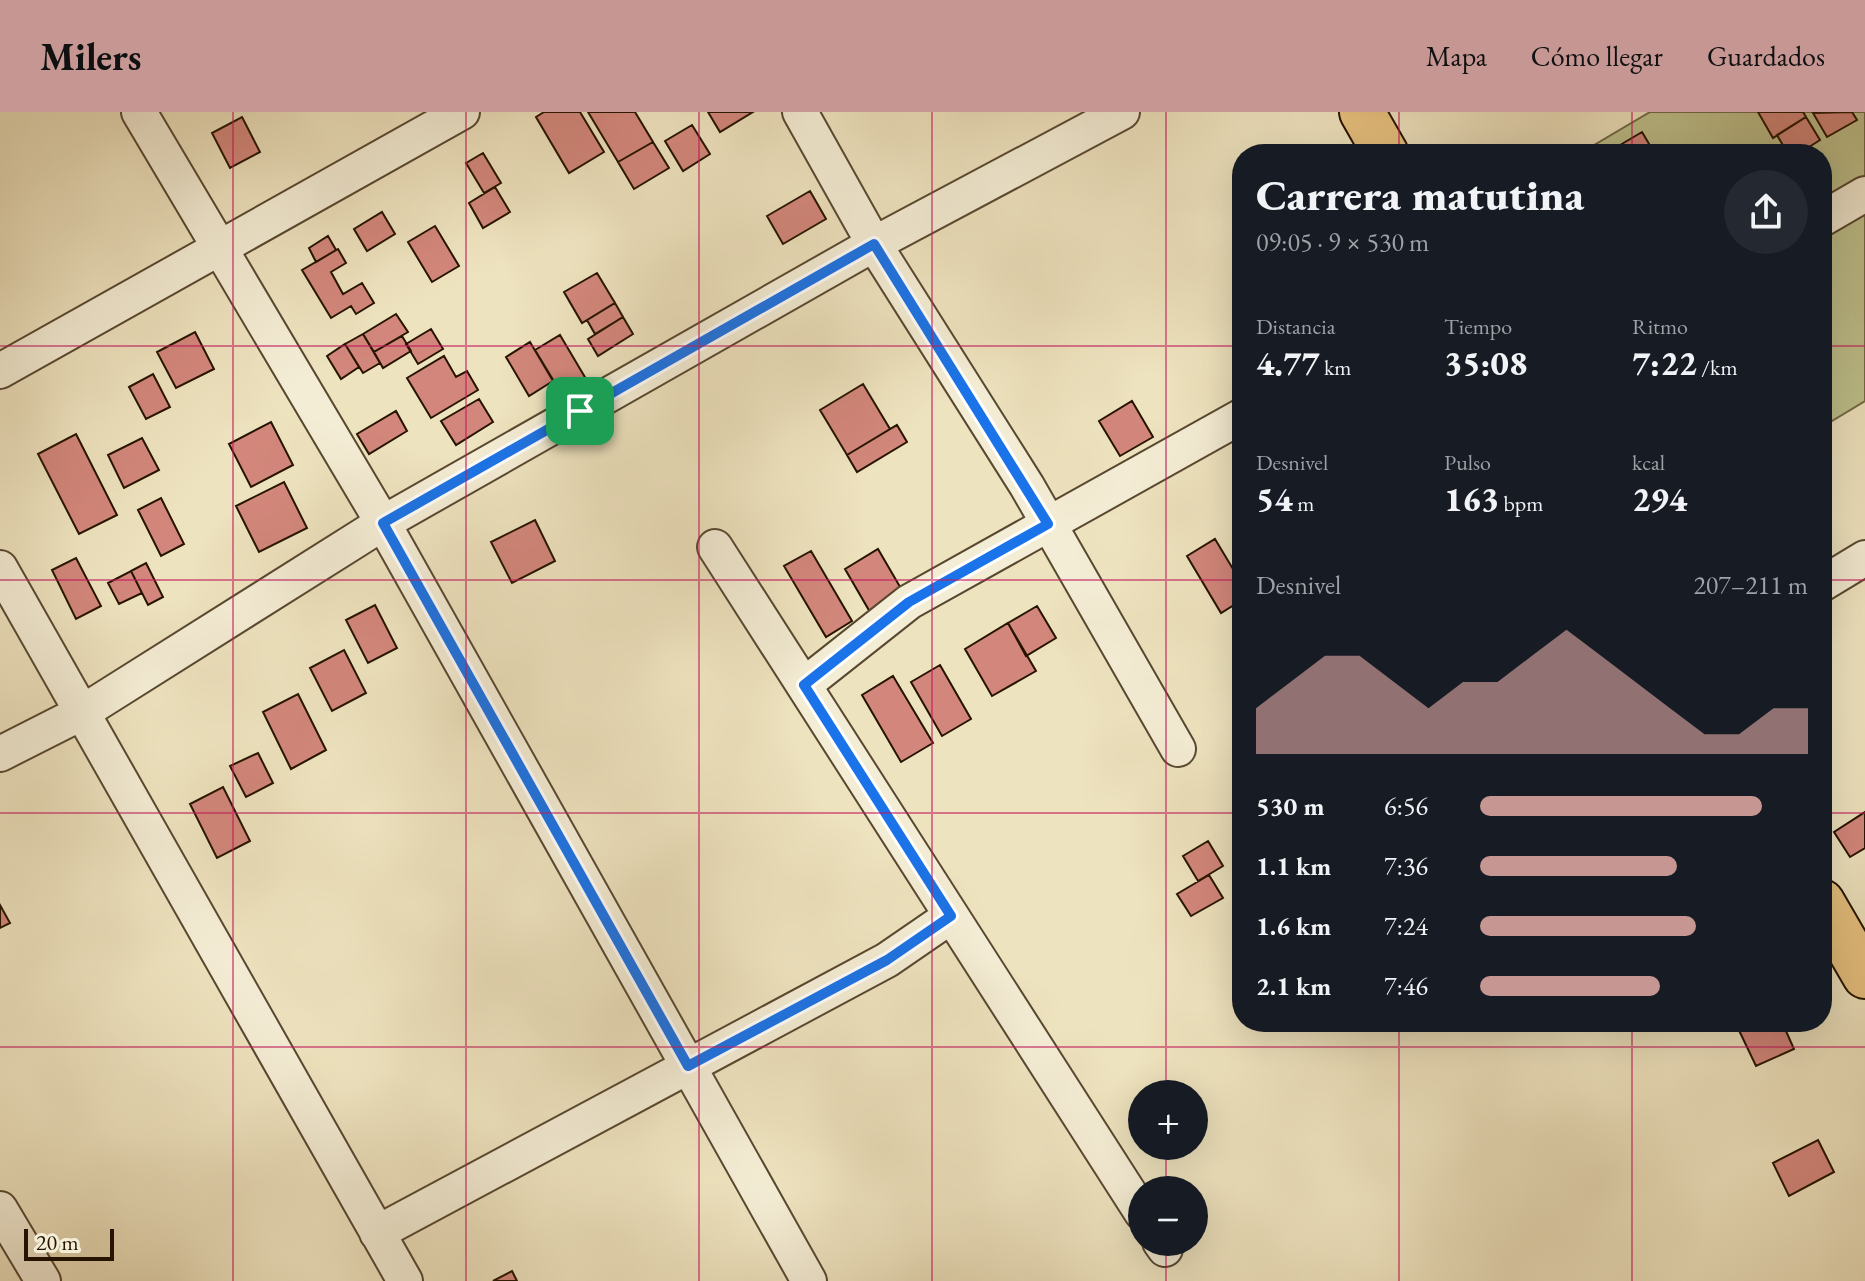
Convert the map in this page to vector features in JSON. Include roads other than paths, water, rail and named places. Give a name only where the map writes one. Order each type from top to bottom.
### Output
[{"type":"highway","points":[[1362,112],[1380,144]]},
{"type":"highway","points":[[1832,918],[1862,964]]},
{"type":"street","points":[[139,112],[383,523],[809,1281]]},
{"type":"street","points":[[0,371],[462,112]]},
{"type":"street","points":[[800,112],[874,244],[1048,524],[1178,749]]},
{"type":"street","points":[[0,754],[83,712],[383,523],[874,244],[1122,112]]},
{"type":"street","points":[[1832,213],[1865,194]]},
{"type":"street","points":[[804,685],[909,602],[1232,422]]},
{"type":"street","points":[[715,547],[1128,1191]]},
{"type":"street","points":[[1832,578],[1865,558]]},
{"type":"street","points":[[0,568],[377,1233],[396,1278]]},
{"type":"street","points":[[377,1233],[887,960],[951,916]]},
{"type":"street","points":[[0,1209],[43,1281]]}]
